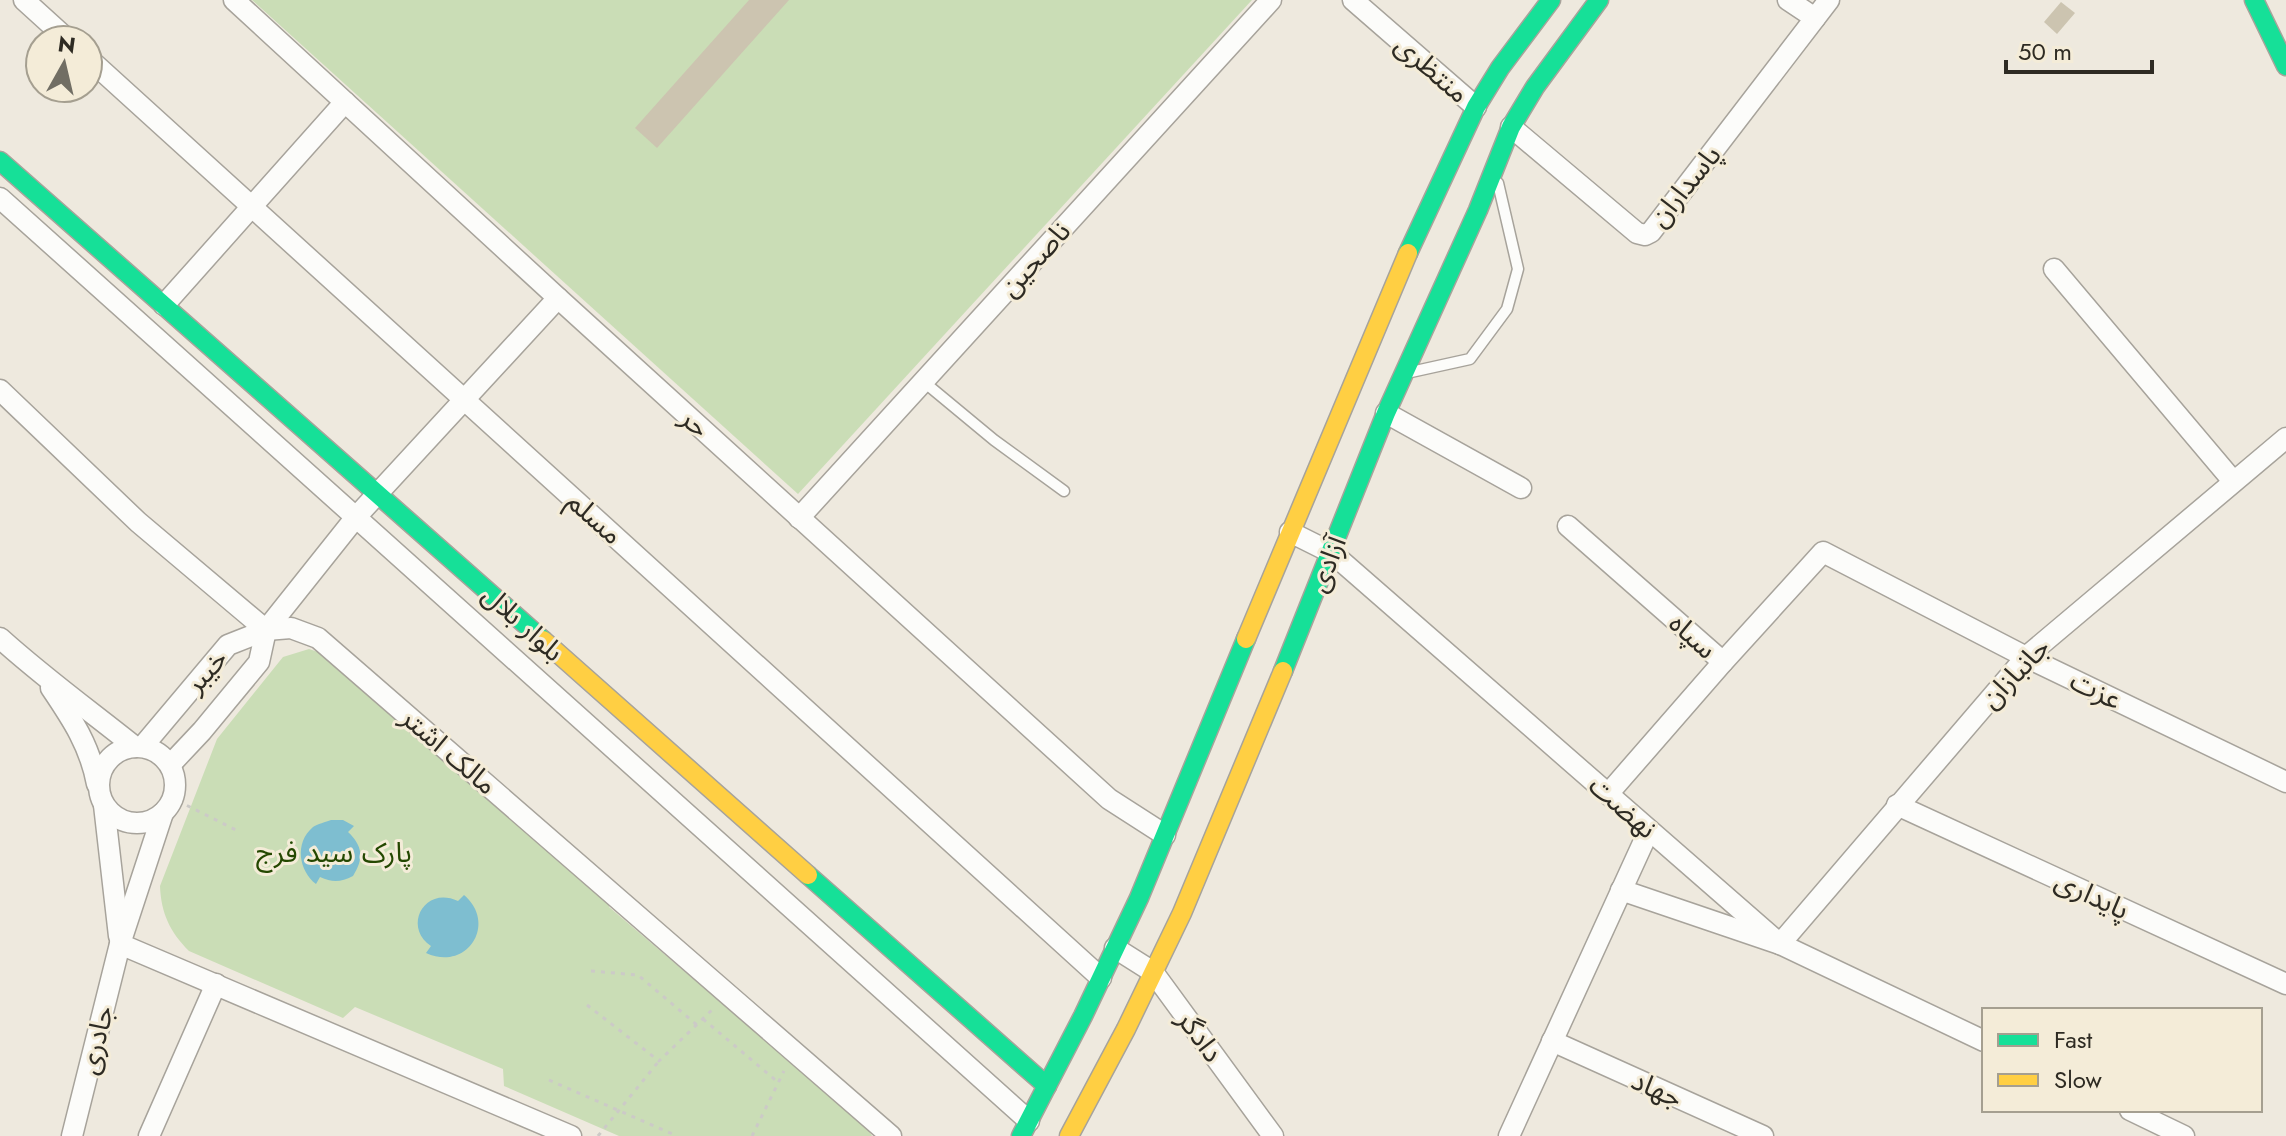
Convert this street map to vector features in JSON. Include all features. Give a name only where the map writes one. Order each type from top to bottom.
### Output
[{"type":"main road","name":"آزادی","points":[[1025,1128],[1101,978],[1165,835],[1374,329],[1431,200],[1476,107],[1500,68],[1551,0]]},
{"type":"main road","name":"آزادی","points":[[1069,1136],[1188,899],[1332,553],[1386,413],[1511,127],[1535,87],[1599,0]]},
{"type":"main road","points":[[2254,0],[2286,66]]},
{"type":"main road","name":"بلوار بلال","points":[[0,161],[1047,1086]]},
{"type":"street","points":[[24,0],[50,24]]},
{"type":"street","name":"حر","points":[[234,0],[1109,799],[1165,835]]},
{"type":"street","name":"ناصحین","points":[[799,518],[1271,0]]},
{"type":"street","name":"منتظری","points":[[1353,0],[1476,107]]},
{"type":"street","points":[[1788,0],[1815,18]]},
{"type":"street","name":"پاسداران","points":[[1511,127],[1637,233],[1645,235],[1651,232],[1829,0]]},
{"type":"street","name":"مسلم","points":[[104,73],[1101,978]]},
{"type":"street","points":[[164,305],[345,102]]},
{"type":"street","name":"بلوار بلال","points":[[0,198],[356,517],[1025,1128]]},
{"type":"street","points":[[2054,269],[2233,481]]},
{"type":"street","points":[[0,390],[138,522],[266,630],[356,517],[558,298]]},
{"type":"street","points":[[1386,413],[1521,488]]},
{"type":"street","name":"جانبازان","points":[[1780,944],[2026,657],[2286,438]]},
{"type":"street","name":"سپاه","points":[[1568,526],[1723,662],[1608,794]]},
{"type":"street","name":"نهضت","points":[[1290,532],[1332,553],[1780,944],[1982,1040]]},
{"type":"street","name":"عزت","points":[[1723,662],[1823,552],[2026,657],[2286,782]]},
{"type":"street","name":"مالک اشتر","points":[[266,630],[291,628],[318,638],[891,1136]]},
{"type":"street","name":"خیبر","points":[[139,747],[228,645],[266,630]]},
{"type":"street","name":"خیبر","points":[[170,765],[259,662],[266,630]]},
{"type":"street","points":[[0,638],[44,678],[139,747],[159,753],[170,765],[177,781],[169,806],[150,822],[132,823],[115,817],[101,796],[101,770],[111,756],[125,748],[139,747]]},
{"type":"street","points":[[44,678],[79,729],[94,764],[120,944],[571,1136]]},
{"type":"street","name":"پایداری","points":[[1897,805],[2286,984]]},
{"type":"street","name":"جادری","points":[[72,1136],[120,944],[169,806]]},
{"type":"street","points":[[1509,1136],[1649,830]]},
{"type":"street","points":[[1621,890],[1780,944]]},
{"type":"street","name":"دادگر","points":[[1115,948],[1153,972],[1273,1136]]},
{"type":"street","points":[[149,1136],[216,984]]},
{"type":"street","name":"جهاد","points":[[1552,1041],[1763,1136]]},
{"type":"street","points":[[2134,1112],[2184,1136]]},
{"type":"lane","points":[[1405,373],[1470,359],[1507,309],[1518,269],[1495,169]]},
{"type":"lane","points":[[924,382],[994,440],[1064,491]]},
{"type":"path","points":[[169,806],[236,830]]},
{"type":"path","points":[[591,971],[638,975],[697,1025]]},
{"type":"path","points":[[598,1136],[659,1061],[729,994]]},
{"type":"path","points":[[587,1005],[659,1061]]},
{"type":"path","points":[[703,1019],[779,1083]]},
{"type":"path","points":[[752,1136],[794,1051]]},
{"type":"path","points":[[549,1080],[677,1136]]},
{"type":"green space","points":[[252,0],[1252,0],[798,494]]},
{"type":"green space","name":"پارک سید فرج","points":[[309,649],[333,657],[612,898],[609,907],[859,1115],[872,1136],[619,1136],[504,1086],[503,1069],[355,1007],[343,1018],[189,951],[168,922],[160,886],[217,739],[283,657]]},
{"type":"water","points":[[331,820],[343,820],[354,826],[348,832],[357,842],[359,864],[353,876],[345,880],[320,877],[316,884],[306,872],[301,849],[313,827]]},
{"type":"water","points":[[464,895],[474,907],[478,919],[478,931],[473,942],[465,951],[454,956],[426,953],[431,946],[422,938],[418,928],[421,910],[436,898],[458,901]]},
{"type":"building","points":[[749,0],[789,0],[657,148],[635,128]]},
{"type":"building","points":[[2061,2],[2075,13],[2057,34],[2044,22]]},
{"type":"traffic: fast","points":[[1408,253],[1476,107],[1500,68],[1551,0]]},
{"type":"traffic: fast","points":[[1283,671],[1386,413],[1478,210],[1511,127],[1535,87],[1599,0]]},
{"type":"traffic: fast","points":[[2254,0],[2286,66]]},
{"type":"traffic: fast","points":[[0,161],[543,640]]},
{"type":"traffic: fast","points":[[1021,1136],[1139,898],[1246,639]]},
{"type":"traffic: fast","points":[[808,875],[1047,1086]]},
{"type":"traffic: slow","points":[[1246,639],[1408,253]]},
{"type":"traffic: slow","points":[[543,640],[808,875]]},
{"type":"traffic: slow","points":[[1069,1136],[1126,1029],[1182,913],[1283,671]]}]
